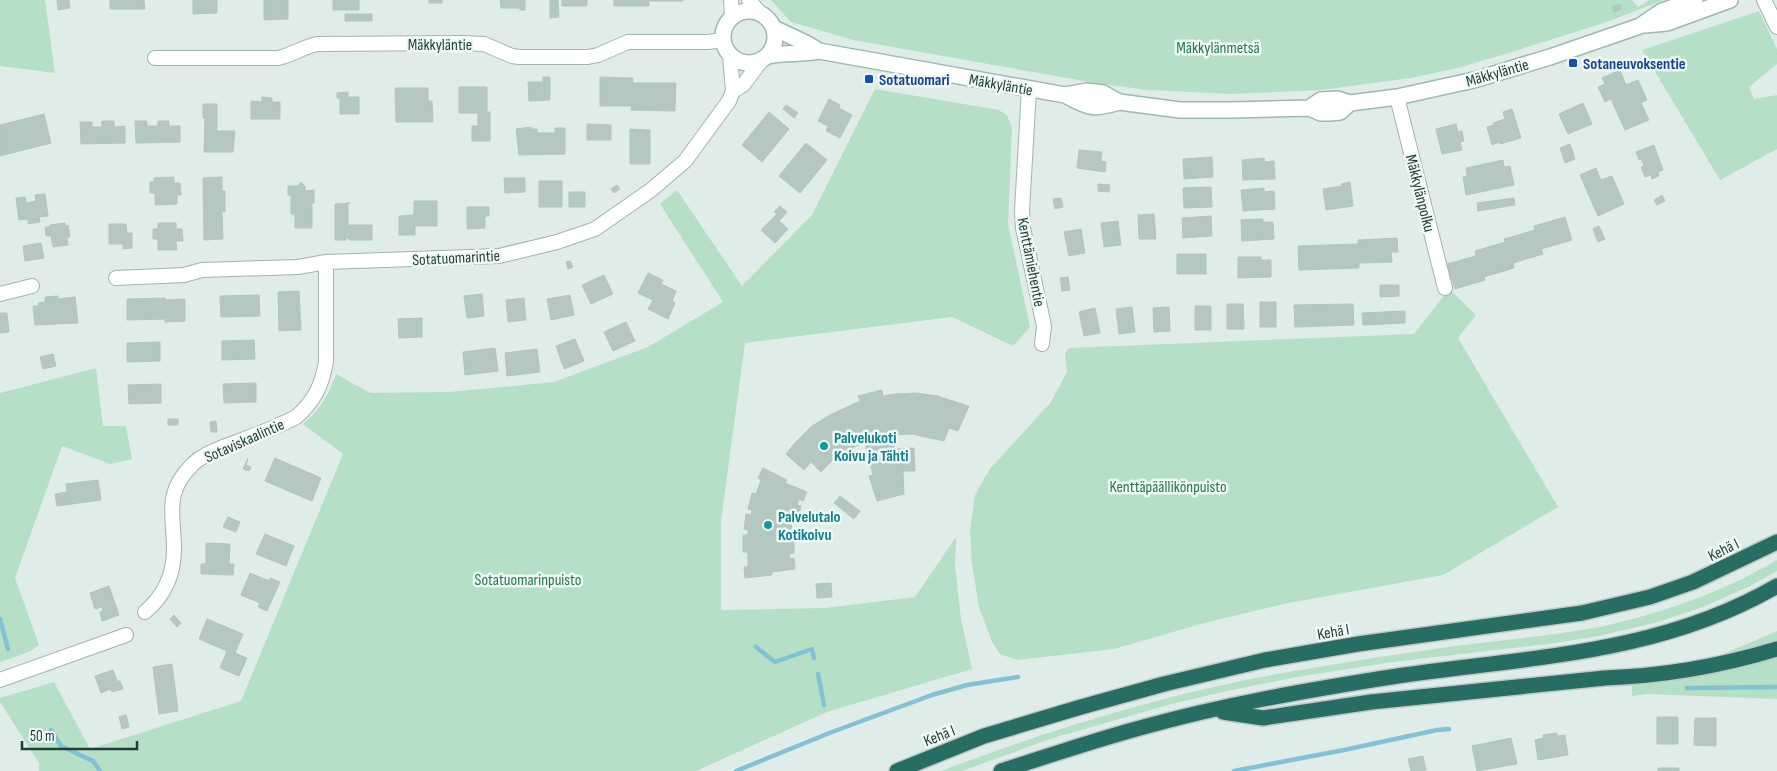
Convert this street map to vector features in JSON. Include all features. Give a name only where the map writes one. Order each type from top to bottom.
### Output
[{"type":"highway","name":"Kehä I","points":[[897,771],[984,736],[1081,706],[1265,660],[1358,644],[1582,613],[1650,597],[1693,582],[1777,542]]},
{"type":"highway","points":[[1002,771],[1094,741],[1211,710],[1375,679],[1583,652],[1651,637],[1707,619],[1777,586]]},
{"type":"highway","points":[[1211,710],[1264,718],[1371,702],[1681,671],[1777,648]]},
{"type":"street","points":[[731,0],[732,17]]},
{"type":"street","points":[[730,56],[742,63],[755,63],[765,58],[775,43],[774,28],[749,0]]},
{"type":"street","name":"Mäkkyläntie","points":[[1640,26],[1662,11],[1695,0]]},
{"type":"street","name":"Mäkkyläntie","points":[[765,58],[780,53],[807,54],[819,51],[1065,96],[1084,106],[1101,108],[1119,102],[1180,110],[1309,108],[1321,113],[1330,113],[1340,112],[1350,103],[1397,97],[1474,80],[1640,26],[1667,24],[1730,0]]},
{"type":"street","points":[[1764,0],[1777,27]]},
{"type":"street","points":[[733,91],[730,56],[722,40],[724,27],[732,17],[745,11],[759,12]]},
{"type":"street","name":"Mäkkyläntie","points":[[774,28],[809,44],[819,51]]},
{"type":"street","name":"Mäkkyläntie","points":[[155,58],[278,58],[290,56],[317,44],[461,43],[484,44],[519,57],[588,57],[598,55],[628,42],[708,42],[722,40]]},
{"type":"street","name":"Sotatuomarintie","points":[[116,278],[184,275],[202,270],[298,267],[326,262],[499,256],[557,242],[594,229],[636,202],[685,161],[729,101],[733,91],[743,85],[765,58]]},
{"type":"street","name":"Kenttämiehentie","points":[[1029,89],[1022,211],[1023,228],[1044,326],[1042,344]]},
{"type":"street","name":"Mäkkylänpolku","points":[[1397,97],[1445,288]]},
{"type":"street","name":"Sotaviskaalintie","points":[[145,612],[161,596],[170,577],[174,550],[171,519],[173,500],[177,486],[187,471],[193,464],[209,454],[288,421],[306,409],[315,397],[326,362],[326,262]]},
{"type":"street","points":[[0,294],[32,286]]},
{"type":"street","points":[[0,680],[126,635]]},
{"type":"green space","points":[[0,0],[45,0],[55,73],[0,66]]},
{"type":"green space","name":"Mäkkylänmetsä","points":[[771,0],[1632,0],[1638,7],[1649,0],[1664,0],[1604,23],[1458,68],[1411,78],[1321,90],[1231,94],[1149,90],[1101,84],[853,40],[791,22]]},
{"type":"green space","points":[[1759,11],[1777,49],[1777,64],[1749,87],[1754,99],[1777,95],[1777,149],[1720,180],[1642,50]]},
{"type":"green space","name":"Sotatuomarinpuisto","points":[[875,89],[999,110],[1007,115],[1012,128],[1008,224],[1030,327],[1013,346],[952,317],[745,343],[721,521],[721,610],[825,608],[915,597],[956,537],[955,566],[961,619],[972,669],[827,712],[696,771],[39,771],[39,763],[0,702],[0,698],[54,682],[90,749],[241,701],[343,454],[303,424],[323,402],[336,374],[370,393],[449,392],[554,382],[648,347],[723,302],[660,204],[677,190],[742,286],[812,215]]},
{"type":"green space","name":"Kenttäpäällikönpuisto","points":[[1449,289],[1476,315],[1458,338],[1558,507],[1443,575],[1283,604],[1204,623],[1114,649],[1017,660],[1000,654],[992,642],[979,607],[972,564],[970,531],[975,495],[989,470],[1051,402],[1067,372],[1065,353],[1069,348],[1414,334]]},
{"type":"green space","points":[[96,368],[103,426],[126,426],[132,459],[110,464],[62,446],[15,578],[39,645],[29,652],[0,662],[0,393]]},
{"type":"green space","points":[[1777,560],[1777,571],[1750,586],[1703,607],[1658,622],[1599,636],[1393,662],[1297,677],[1227,691],[1168,705],[1050,739],[962,771],[941,771],[1073,725],[1209,688],[1359,660],[1594,628],[1642,617],[1711,593]]},
{"type":"green space","points":[[1777,631],[1777,641],[1724,657],[1723,654]]},
{"type":"green space","points":[[1777,656],[1777,699],[1647,694],[1632,696],[1632,685],[1703,676]]},
{"type":"building","points":[[57,0],[69,0],[70,8],[58,10]]},
{"type":"building","points":[[110,0],[144,0],[145,9],[110,9]]},
{"type":"building","points":[[193,0],[217,0],[217,13],[193,14]]},
{"type":"building","points":[[264,0],[288,0],[288,19],[264,20]]},
{"type":"building","points":[[333,0],[359,0],[359,10],[333,10]]},
{"type":"building","points":[[429,0],[442,0],[442,3],[429,3]]},
{"type":"building","points":[[500,0],[525,0],[525,10],[520,10],[520,8],[501,8]]},
{"type":"building","points":[[550,0],[558,0],[559,17],[550,18]]},
{"type":"building","points":[[562,0],[587,0],[587,6],[562,6]]},
{"type":"building","points":[[614,0],[683,1],[649,1],[649,6],[614,6]]},
{"type":"building","points":[[1620,4],[1621,9],[1614,12],[1612,7]]},
{"type":"building","points":[[345,14],[372,14],[372,21],[345,21]]},
{"type":"building","points":[[1620,70],[1626,85],[1638,80],[1647,100],[1641,103],[1649,120],[1625,130],[1611,99],[1605,102],[1598,87],[1605,84],[1602,78]]},
{"type":"building","points":[[543,77],[550,77],[550,100],[529,101],[528,82],[543,82]]},
{"type":"building","points":[[600,77],[633,78],[633,83],[676,83],[675,111],[631,110],[632,106],[600,106]]},
{"type":"building","points":[[459,87],[487,87],[487,112],[490,112],[490,141],[472,141],[472,126],[478,126],[478,113],[459,113]]},
{"type":"building","points":[[395,88],[428,88],[428,101],[432,101],[433,122],[396,122]]},
{"type":"building","points":[[348,92],[348,97],[359,97],[359,114],[340,114],[340,98],[337,98],[337,93]]},
{"type":"building","points":[[262,97],[272,98],[272,102],[280,102],[280,119],[251,119],[251,101],[262,102]]},
{"type":"building","points":[[829,99],[840,105],[839,108],[852,115],[840,138],[826,131],[828,126],[818,121]]},
{"type":"building","points":[[1583,103],[1592,124],[1568,134],[1559,114]]},
{"type":"building","points":[[203,104],[217,104],[217,131],[235,131],[233,152],[204,152],[205,118],[203,118]]},
{"type":"building","points":[[786,105],[798,113],[794,118],[783,109]]},
{"type":"building","points":[[1512,109],[1521,138],[1492,145],[1487,127],[1505,119],[1503,112]]},
{"type":"building","points":[[769,112],[789,129],[762,162],[742,145]]},
{"type":"building","points":[[44,114],[51,143],[0,156],[0,125]]},
{"type":"building","points":[[102,121],[114,121],[114,127],[125,126],[125,143],[81,144],[80,122],[92,122],[92,127],[102,127]]},
{"type":"building","points":[[135,121],[147,121],[147,126],[158,126],[158,121],[169,121],[169,126],[180,126],[180,142],[136,143]]},
{"type":"building","points":[[587,124],[611,125],[611,140],[587,140]]},
{"type":"building","points":[[1456,124],[1458,132],[1462,131],[1464,141],[1460,142],[1462,150],[1442,154],[1436,129]]},
{"type":"building","points":[[531,127],[531,129],[537,129],[537,133],[555,133],[555,128],[565,128],[565,154],[519,155],[516,129]]},
{"type":"building","points":[[630,129],[650,130],[650,164],[630,164]]},
{"type":"building","points":[[806,143],[827,160],[800,193],[779,176]]},
{"type":"building","points":[[1570,144],[1575,159],[1565,163],[1560,148]]},
{"type":"building","points":[[1654,145],[1663,170],[1658,172],[1659,176],[1652,179],[1651,175],[1645,177],[1641,167],[1644,166],[1636,152]]},
{"type":"building","points":[[1079,150],[1102,152],[1101,161],[1106,162],[1105,172],[1077,168]]},
{"type":"building","points":[[1212,157],[1213,177],[1184,179],[1183,159]]},
{"type":"building","points":[[1264,158],[1265,162],[1274,161],[1275,179],[1243,180],[1242,160]]},
{"type":"building","points":[[1503,160],[1504,167],[1510,166],[1514,185],[1466,195],[1463,177],[1467,176],[1466,168]]},
{"type":"building","points":[[1596,168],[1601,180],[1612,176],[1624,204],[1598,216],[1580,175]]},
{"type":"building","points":[[174,177],[174,183],[180,183],[181,195],[177,195],[177,204],[155,205],[155,193],[150,193],[150,182],[154,182],[154,178]]},
{"type":"building","points":[[222,177],[222,191],[225,191],[225,212],[222,212],[223,239],[204,240],[203,178]]},
{"type":"building","points":[[504,178],[525,178],[525,192],[505,193]]},
{"type":"building","points":[[539,181],[562,181],[562,207],[539,207]]},
{"type":"building","points":[[301,182],[305,186],[305,191],[314,190],[312,228],[295,228],[295,214],[291,214],[291,195],[288,195],[288,186],[298,186]]},
{"type":"building","points":[[1350,182],[1353,206],[1326,210],[1323,189],[1342,186],[1341,184]]},
{"type":"building","points":[[1098,184],[1110,185],[1109,192],[1098,191]]},
{"type":"building","points":[[617,185],[620,189],[614,193],[611,189]]},
{"type":"building","points":[[1211,187],[1212,207],[1184,208],[1183,188]]},
{"type":"building","points":[[1264,188],[1264,192],[1274,191],[1275,209],[1243,211],[1241,190]]},
{"type":"building","points":[[569,192],[585,192],[585,207],[569,207]]},
{"type":"building","points":[[45,194],[48,216],[39,217],[40,222],[28,224],[28,219],[19,220],[16,198],[25,197],[26,203],[36,201],[35,195]]},
{"type":"building","points":[[1662,195],[1665,201],[1657,205],[1654,200]]},
{"type":"building","points":[[1061,198],[1063,207],[1055,209],[1053,199]]},
{"type":"building","points":[[1514,198],[1515,205],[1478,211],[1477,203]]},
{"type":"building","points":[[414,201],[437,201],[437,226],[415,226],[415,235],[399,235],[399,216],[414,215]]},
{"type":"building","points":[[350,203],[348,204],[348,225],[372,225],[372,240],[349,240],[349,238],[346,238],[346,240],[335,240],[335,204]]},
{"type":"building","points":[[780,206],[787,212],[779,221],[788,229],[775,243],[761,230],[777,214],[774,212]]},
{"type":"building","points":[[467,207],[489,207],[489,216],[485,216],[485,228],[467,229]]},
{"type":"building","points":[[1154,214],[1156,239],[1139,239],[1138,215]]},
{"type":"building","points":[[1211,216],[1212,236],[1183,238],[1182,218]]},
{"type":"building","points":[[1565,217],[1572,240],[1541,249],[1543,254],[1513,263],[1514,268],[1484,277],[1485,280],[1455,289],[1447,264],[1476,256],[1475,251],[1505,242],[1504,239],[1535,230],[1534,226]]},
{"type":"building","points":[[1263,219],[1263,222],[1273,222],[1274,239],[1242,241],[1241,220]]},
{"type":"building","points":[[1118,221],[1121,245],[1104,247],[1101,223]]},
{"type":"building","points":[[65,223],[65,226],[68,225],[70,237],[67,237],[68,245],[53,247],[51,236],[46,236],[45,227]]},
{"type":"building","points":[[158,223],[176,223],[176,229],[182,229],[183,241],[176,241],[177,250],[158,250],[158,239],[153,239],[153,229],[158,229]]},
{"type":"building","points":[[109,224],[126,224],[127,233],[132,233],[132,248],[123,249],[123,244],[109,244]]},
{"type":"building","points":[[1599,226],[1605,239],[1598,242],[1593,229]]},
{"type":"building","points":[[1081,229],[1085,253],[1069,256],[1064,232]]},
{"type":"building","points":[[1397,238],[1398,252],[1391,252],[1392,262],[1359,263],[1359,268],[1299,270],[1298,246],[1358,244],[1358,240]]},
{"type":"building","points":[[41,243],[44,258],[25,261],[23,246]]},
{"type":"building","points":[[1177,254],[1206,254],[1206,274],[1177,274]]},
{"type":"building","points":[[1238,257],[1261,257],[1261,260],[1271,260],[1271,277],[1238,278]]},
{"type":"building","points":[[570,261],[573,267],[568,269],[566,262]]},
{"type":"building","points":[[648,273],[663,280],[661,284],[676,291],[672,301],[675,303],[668,319],[648,309],[653,300],[638,293]]},
{"type":"building","points":[[604,275],[613,294],[591,304],[582,285]]},
{"type":"building","points":[[1068,277],[1070,290],[1062,291],[1060,278]]},
{"type":"building","points":[[1380,285],[1399,285],[1399,296],[1380,297]]},
{"type":"building","points":[[299,291],[301,330],[279,331],[278,292]]},
{"type":"building","points":[[482,294],[484,316],[467,318],[464,296]]},
{"type":"building","points":[[259,295],[260,316],[221,317],[220,296]]},
{"type":"building","points":[[570,295],[574,315],[551,320],[547,299]]},
{"type":"building","points":[[58,296],[58,299],[75,297],[78,323],[35,325],[33,306],[39,306],[38,303],[45,302],[45,297]]},
{"type":"building","points":[[165,298],[166,300],[185,299],[185,321],[165,322],[165,319],[127,320],[127,299]]},
{"type":"building","points":[[524,298],[526,320],[508,322],[506,300]]},
{"type":"building","points":[[1260,302],[1276,302],[1276,327],[1260,327]]},
{"type":"building","points":[[1227,304],[1243,304],[1244,329],[1227,329]]},
{"type":"building","points":[[1353,304],[1354,325],[1295,327],[1294,305]]},
{"type":"building","points":[[1195,306],[1211,306],[1211,330],[1195,330]]},
{"type":"building","points":[[1132,307],[1135,332],[1119,334],[1116,309]]},
{"type":"building","points":[[1169,307],[1170,331],[1154,332],[1153,308]]},
{"type":"building","points":[[1095,308],[1100,333],[1084,336],[1079,312]]},
{"type":"building","points":[[1405,311],[1405,323],[1363,325],[1362,313]]},
{"type":"building","points":[[0,313],[7,313],[9,332],[0,333]]},
{"type":"building","points":[[422,318],[422,337],[399,338],[398,319]]},
{"type":"building","points":[[626,322],[635,341],[613,351],[604,332]]},
{"type":"building","points":[[575,339],[584,361],[564,369],[556,346]]},
{"type":"building","points":[[254,340],[255,359],[222,360],[222,341]]},
{"type":"building","points":[[160,342],[160,361],[127,362],[127,343]]},
{"type":"building","points":[[495,348],[498,371],[465,375],[463,352]]},
{"type":"building","points":[[537,349],[540,372],[507,376],[505,353]]},
{"type":"building","points":[[53,354],[56,366],[43,369],[40,357]]},
{"type":"building","points":[[256,383],[256,402],[224,403],[223,384]]},
{"type":"building","points":[[161,384],[161,403],[129,404],[128,385]]},
{"type":"building","name":"Palvelukoti Koivu ja Tähti","points":[[882,390],[883,396],[916,393],[937,396],[969,406],[958,431],[949,428],[944,441],[912,434],[890,435],[895,449],[914,448],[915,471],[903,471],[904,494],[877,501],[869,476],[873,475],[865,442],[847,450],[834,459],[821,472],[811,462],[804,470],[786,454],[812,426],[860,401],[858,396]]},
{"type":"building","points":[[168,419],[178,419],[178,425],[168,425]]},
{"type":"building","points":[[216,421],[217,432],[211,432],[210,422]]},
{"type":"building","points":[[248,458],[246,465],[251,467],[249,471],[243,469]]},
{"type":"building","points":[[275,458],[321,478],[312,501],[265,481]]},
{"type":"building","name":"Palvelutalo Kotikoivu","points":[[763,468],[787,480],[785,483],[807,492],[803,501],[799,499],[797,505],[801,506],[797,522],[792,521],[790,537],[794,537],[794,553],[789,554],[790,559],[794,558],[795,569],[772,572],[772,575],[745,578],[744,567],[748,567],[748,552],[743,552],[743,535],[748,535],[748,530],[744,529],[746,514],[751,515],[752,510],[748,509],[752,493],[756,494],[761,480],[758,478]]},
{"type":"building","points":[[98,480],[101,500],[57,506],[55,494],[67,492],[66,484]]},
{"type":"building","points":[[840,496],[860,511],[854,519],[834,503]]},
{"type":"building","points":[[228,517],[240,522],[236,532],[223,527]]},
{"type":"building","points":[[265,534],[294,546],[286,566],[256,554]]},
{"type":"building","points":[[206,543],[230,544],[229,564],[234,564],[233,575],[201,574],[201,564],[206,564]]},
{"type":"building","points":[[250,573],[269,581],[270,578],[280,582],[267,611],[258,607],[260,603],[241,595]]},
{"type":"building","points":[[831,583],[832,597],[817,598],[816,584]]},
{"type":"building","points":[[109,586],[119,615],[102,621],[100,612],[103,611],[102,607],[95,609],[90,593]]},
{"type":"building","points":[[174,615],[181,623],[177,627],[170,619]]},
{"type":"building","points":[[207,619],[243,634],[235,653],[247,658],[239,676],[220,668],[227,651],[199,639]]},
{"type":"building","points":[[172,664],[178,711],[159,714],[153,667]]},
{"type":"building","points":[[113,670],[117,681],[120,681],[123,689],[112,692],[111,689],[101,693],[95,676]]},
{"type":"building","points":[[126,715],[129,727],[122,729],[119,717]]},
{"type":"building","points":[[1657,717],[1678,717],[1678,744],[1657,744]]},
{"type":"building","points":[[1695,718],[1716,718],[1716,746],[1694,745]]},
{"type":"building","points":[[1557,733],[1557,736],[1565,735],[1568,755],[1538,760],[1535,740],[1543,738],[1543,735]]},
{"type":"building","points":[[1511,738],[1517,764],[1477,771],[1472,746]]},
{"type":"building","points":[[1423,756],[1426,770],[1411,771],[1408,759]]},
{"type":"building","points":[[1658,768],[1679,768],[1679,771],[1658,771]]},
{"type":"waterway","points":[[0,619],[8,649]]},
{"type":"waterway","points":[[756,647],[775,662],[812,649],[814,658]]},
{"type":"waterway","points":[[818,674],[824,705]]},
{"type":"waterway","points":[[736,771],[832,732],[932,695],[967,685],[1018,677]]},
{"type":"waterway","points":[[1687,688],[1777,687]]},
{"type":"waterway","points":[[1234,771],[1449,729]]},
{"type":"waterway","points":[[51,730],[61,746],[93,761],[100,771]]},
{"type":"place","name":"Sotaneuvoksentie","points":[[1573,63]]},
{"type":"place","name":"Sotatuomari","points":[[869,79]]},
{"type":"place","name":"Palvelukoti Koivu ja Tähti","points":[[824,446]]},
{"type":"place","name":"Palvelutalo Kotikoivu","points":[[768,525]]}]
